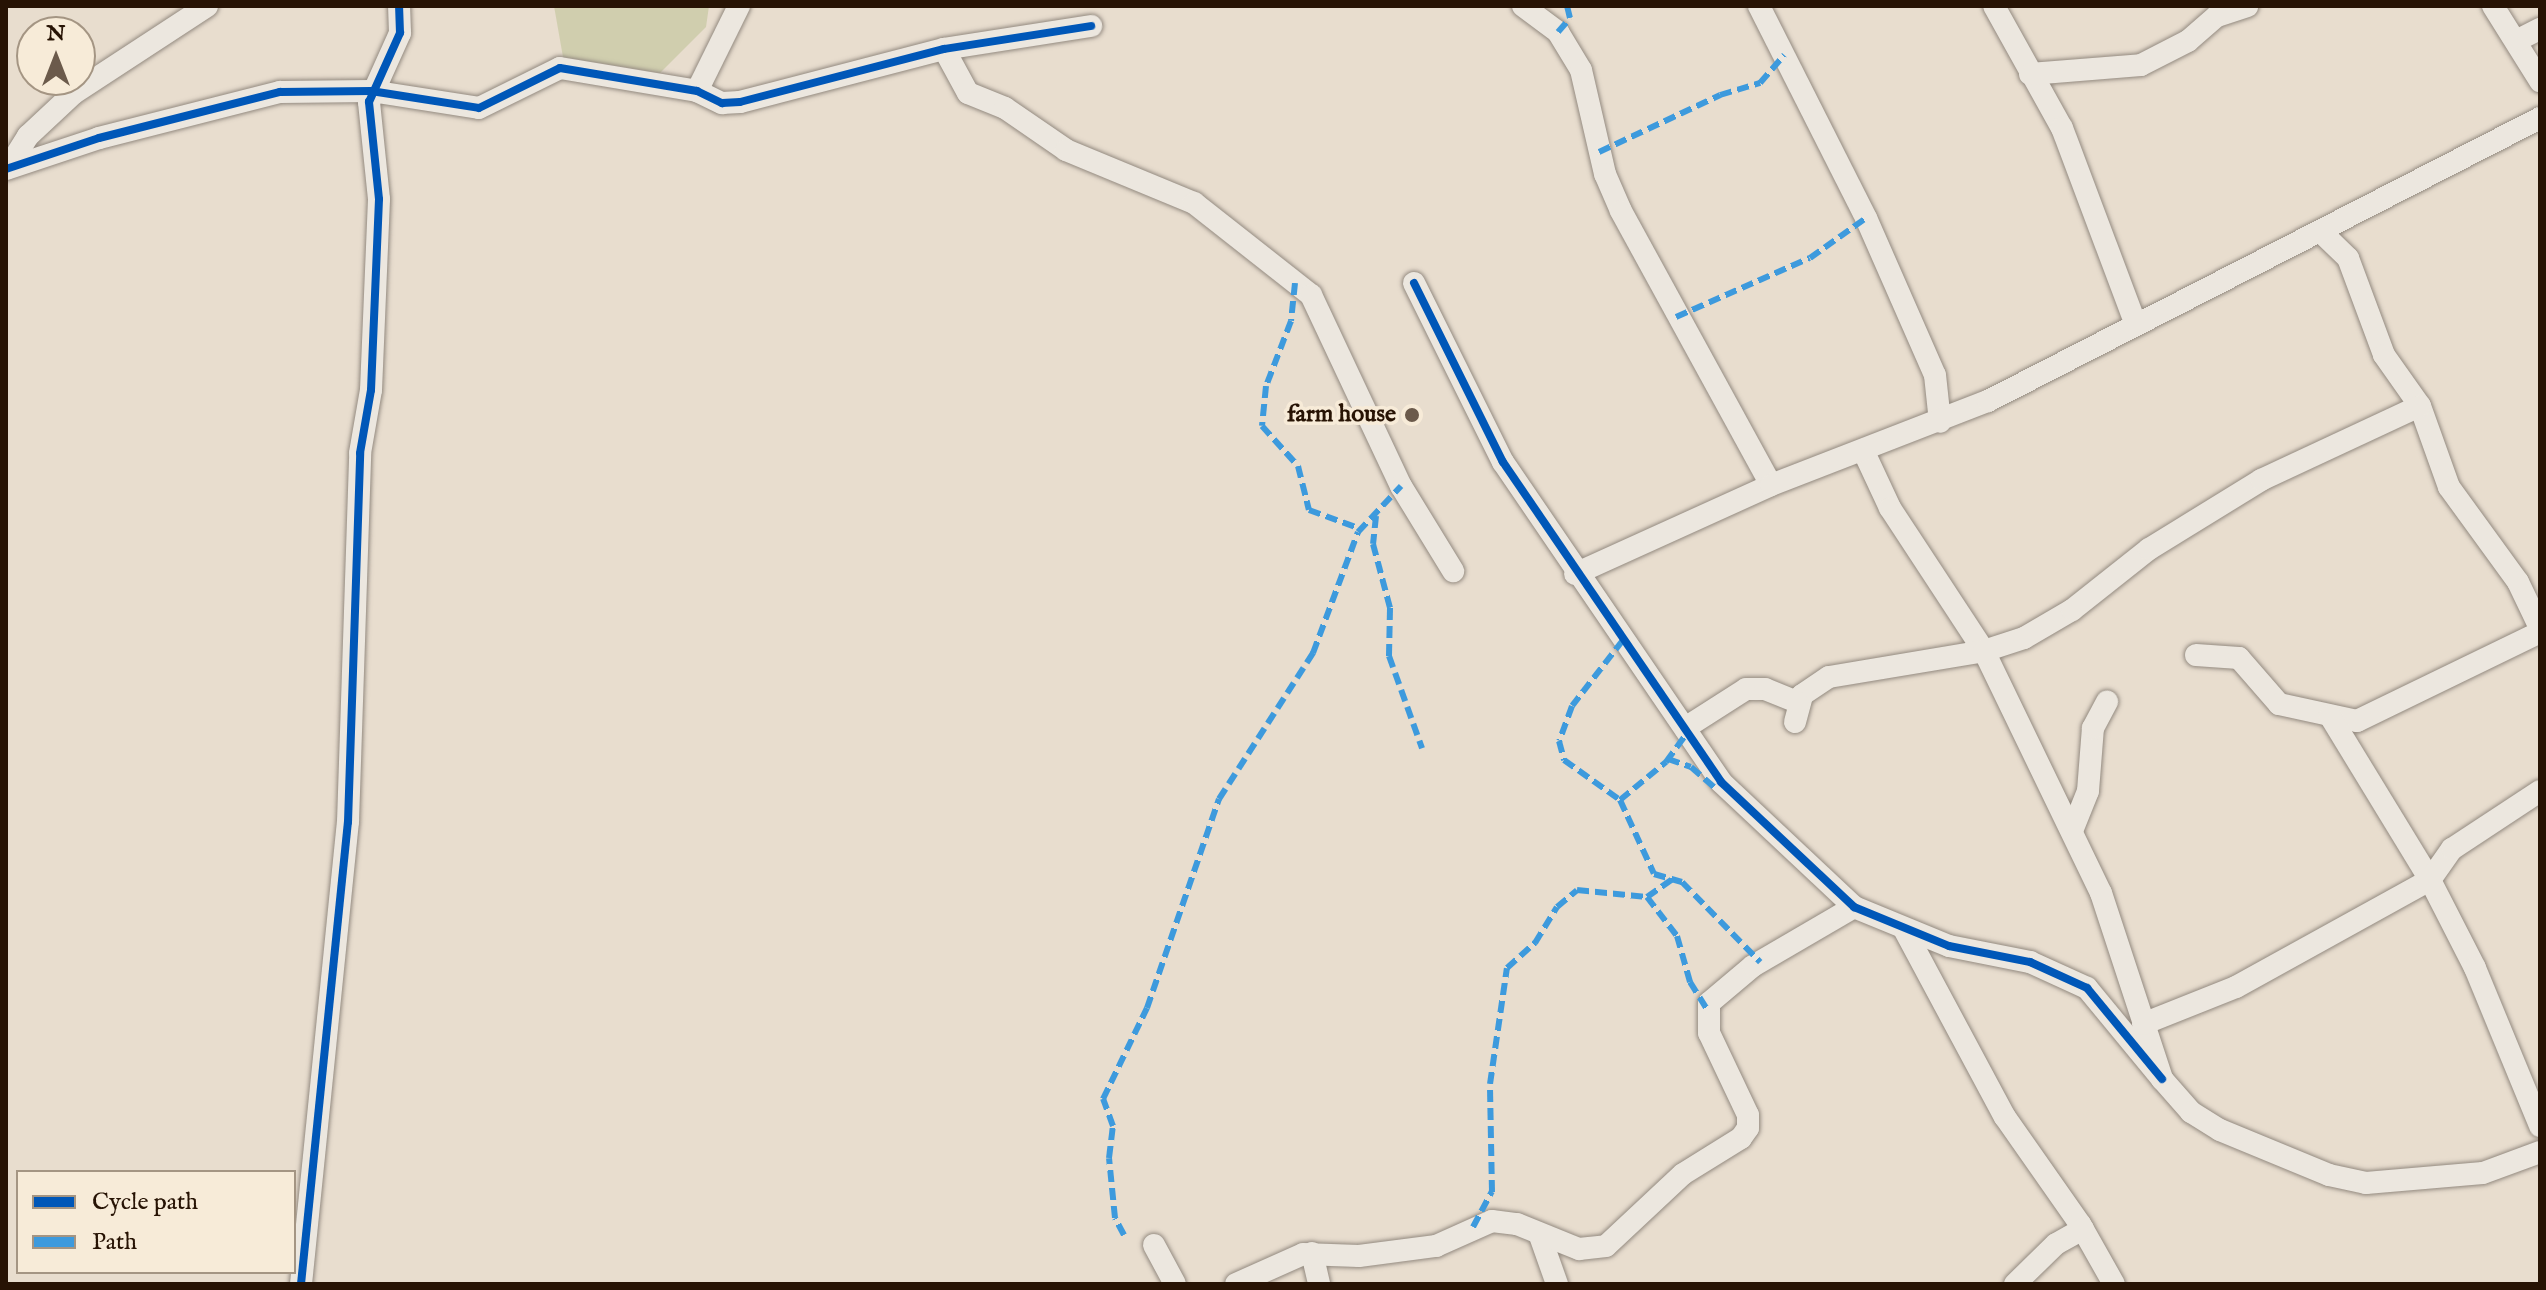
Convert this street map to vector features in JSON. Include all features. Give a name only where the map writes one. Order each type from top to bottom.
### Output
[{"type":"street","points":[[7,169],[36,127],[74,93],[207,6]]},
{"type":"street","points":[[301,1284],[348,822],[360,453],[371,390],[379,199],[371,91],[400,33],[399,6]]},
{"type":"street","points":[[697,91],[739,6]]},
{"type":"street","points":[[1523,6],[1558,32],[1581,70],[1605,174],[1621,211],[1771,485]]},
{"type":"street","points":[[1759,6],[1866,218],[1935,375],[1940,422]]},
{"type":"street","points":[[1994,6],[2062,128],[2135,322]]},
{"type":"street","points":[[2030,74],[2141,65],[2188,41],[2215,11],[2247,6]]},
{"type":"street","points":[[2493,6],[2540,81]]},
{"type":"street","points":[[7,169],[236,100],[280,92],[371,91],[479,108],[560,68],[697,91],[722,103],[754,99],[944,49],[1091,26]]},
{"type":"street","points":[[2516,41],[2540,29]]},
{"type":"street","points":[[944,49],[968,93],[1012,112],[1066,150],[1194,203],[1311,295],[1401,486],[1453,571]]},
{"type":"street","points":[[1575,574],[1771,485],[1940,422],[2540,118]]},
{"type":"street","points":[[2196,655],[2239,658],[2274,701],[2330,716],[2371,717],[2540,630],[2518,582],[2449,487],[2420,406],[2384,355],[2348,258],[2320,231]]},
{"type":"street","points":[[1414,283],[1503,462],[1575,574],[1721,782],[1854,907],[1949,946],[2010,956],[2067,976],[2099,998],[2127,1041],[2202,1122],[2345,1180],[2423,1180],[2483,1173],[2540,1152]]},
{"type":"street","points":[[1685,728],[1746,689],[1765,689],[1796,712],[1809,689],[1841,674],[1984,651],[2024,638],[2072,610],[2149,549],[2261,480],[2420,406]]},
{"type":"street","points":[[1863,450],[1890,508],[1984,651],[2072,831],[2101,893],[2162,1079]]},
{"type":"street","points":[[2072,831],[2088,791],[2093,728],[2107,702]]},
{"type":"street","points":[[2330,716],[2430,880],[2475,968],[2540,1126]]},
{"type":"street","points":[[2143,1024],[2250,980],[2430,880],[2452,849],[2540,791]]},
{"type":"street","points":[[1236,1284],[1281,1260],[1312,1253],[1359,1256],[1436,1246],[1492,1221],[1517,1224],[1540,1236],[1579,1249],[1606,1246],[1683,1174],[1741,1138],[1748,1115],[1709,1033],[1709,1003],[1753,966],[1854,907]]},
{"type":"street","points":[[1904,929],[2005,1117],[2083,1229],[2114,1284]]},
{"type":"street","points":[[2015,1284],[2056,1244],[2083,1229]]},
{"type":"street","points":[[1540,1236],[1557,1284]]},
{"type":"street","points":[[1154,1245],[1175,1284]]},
{"type":"street","points":[[1312,1253],[1319,1284]]},
{"type":"shaded area","points":[[554,6],[709,6],[706,27],[660,73],[563,57]]},
{"type":"marked path","points":[[1558,32],[1570,18],[1567,6]]},
{"type":"marked path","points":[[1599,152],[1720,95],[1760,83],[1784,55]]},
{"type":"marked path","points":[[1676,317],[1810,258],[1866,218]]},
{"type":"marked path","points":[[1295,283],[1291,321],[1266,386],[1262,426],[1298,466],[1309,510],[1361,529]]},
{"type":"marked path","points":[[1124,1235],[1115,1218],[1109,1158],[1113,1126],[1103,1099],[1147,1008],[1219,799],[1313,653],[1358,532],[1401,486]]},
{"type":"marked path","points":[[1376,516],[1373,544],[1390,608],[1389,656],[1422,748]]},
{"type":"marked path","points":[[1623,640],[1572,706],[1559,741],[1564,760],[1620,800],[1666,762],[1688,732]]},
{"type":"marked path","points":[[1668,759],[1691,767],[1715,788]]},
{"type":"marked path","points":[[1620,800],[1654,874],[1682,882],[1760,962]]},
{"type":"marked path","points":[[1473,1227],[1492,1192],[1490,1084],[1507,968],[1535,943],[1557,907],[1577,890],[1647,897],[1674,878]]},
{"type":"marked path","points":[[1647,897],[1677,936],[1690,982],[1706,1008]]},
{"type":"cycle path","points":[[301,1284],[348,822],[360,453],[371,390],[379,199],[369,102],[400,33],[399,6]]},
{"type":"cycle path","points":[[6,169],[99,138],[280,92],[371,91],[479,108],[560,68],[697,91],[722,103],[740,102],[944,49],[1091,26]]},
{"type":"cycle path","points":[[1414,283],[1503,462],[1721,782],[1854,907],[1949,946],[2030,962],[2087,988],[2162,1079]]},
{"type":"place","name":"farm house","points":[[1412,415]]}]
